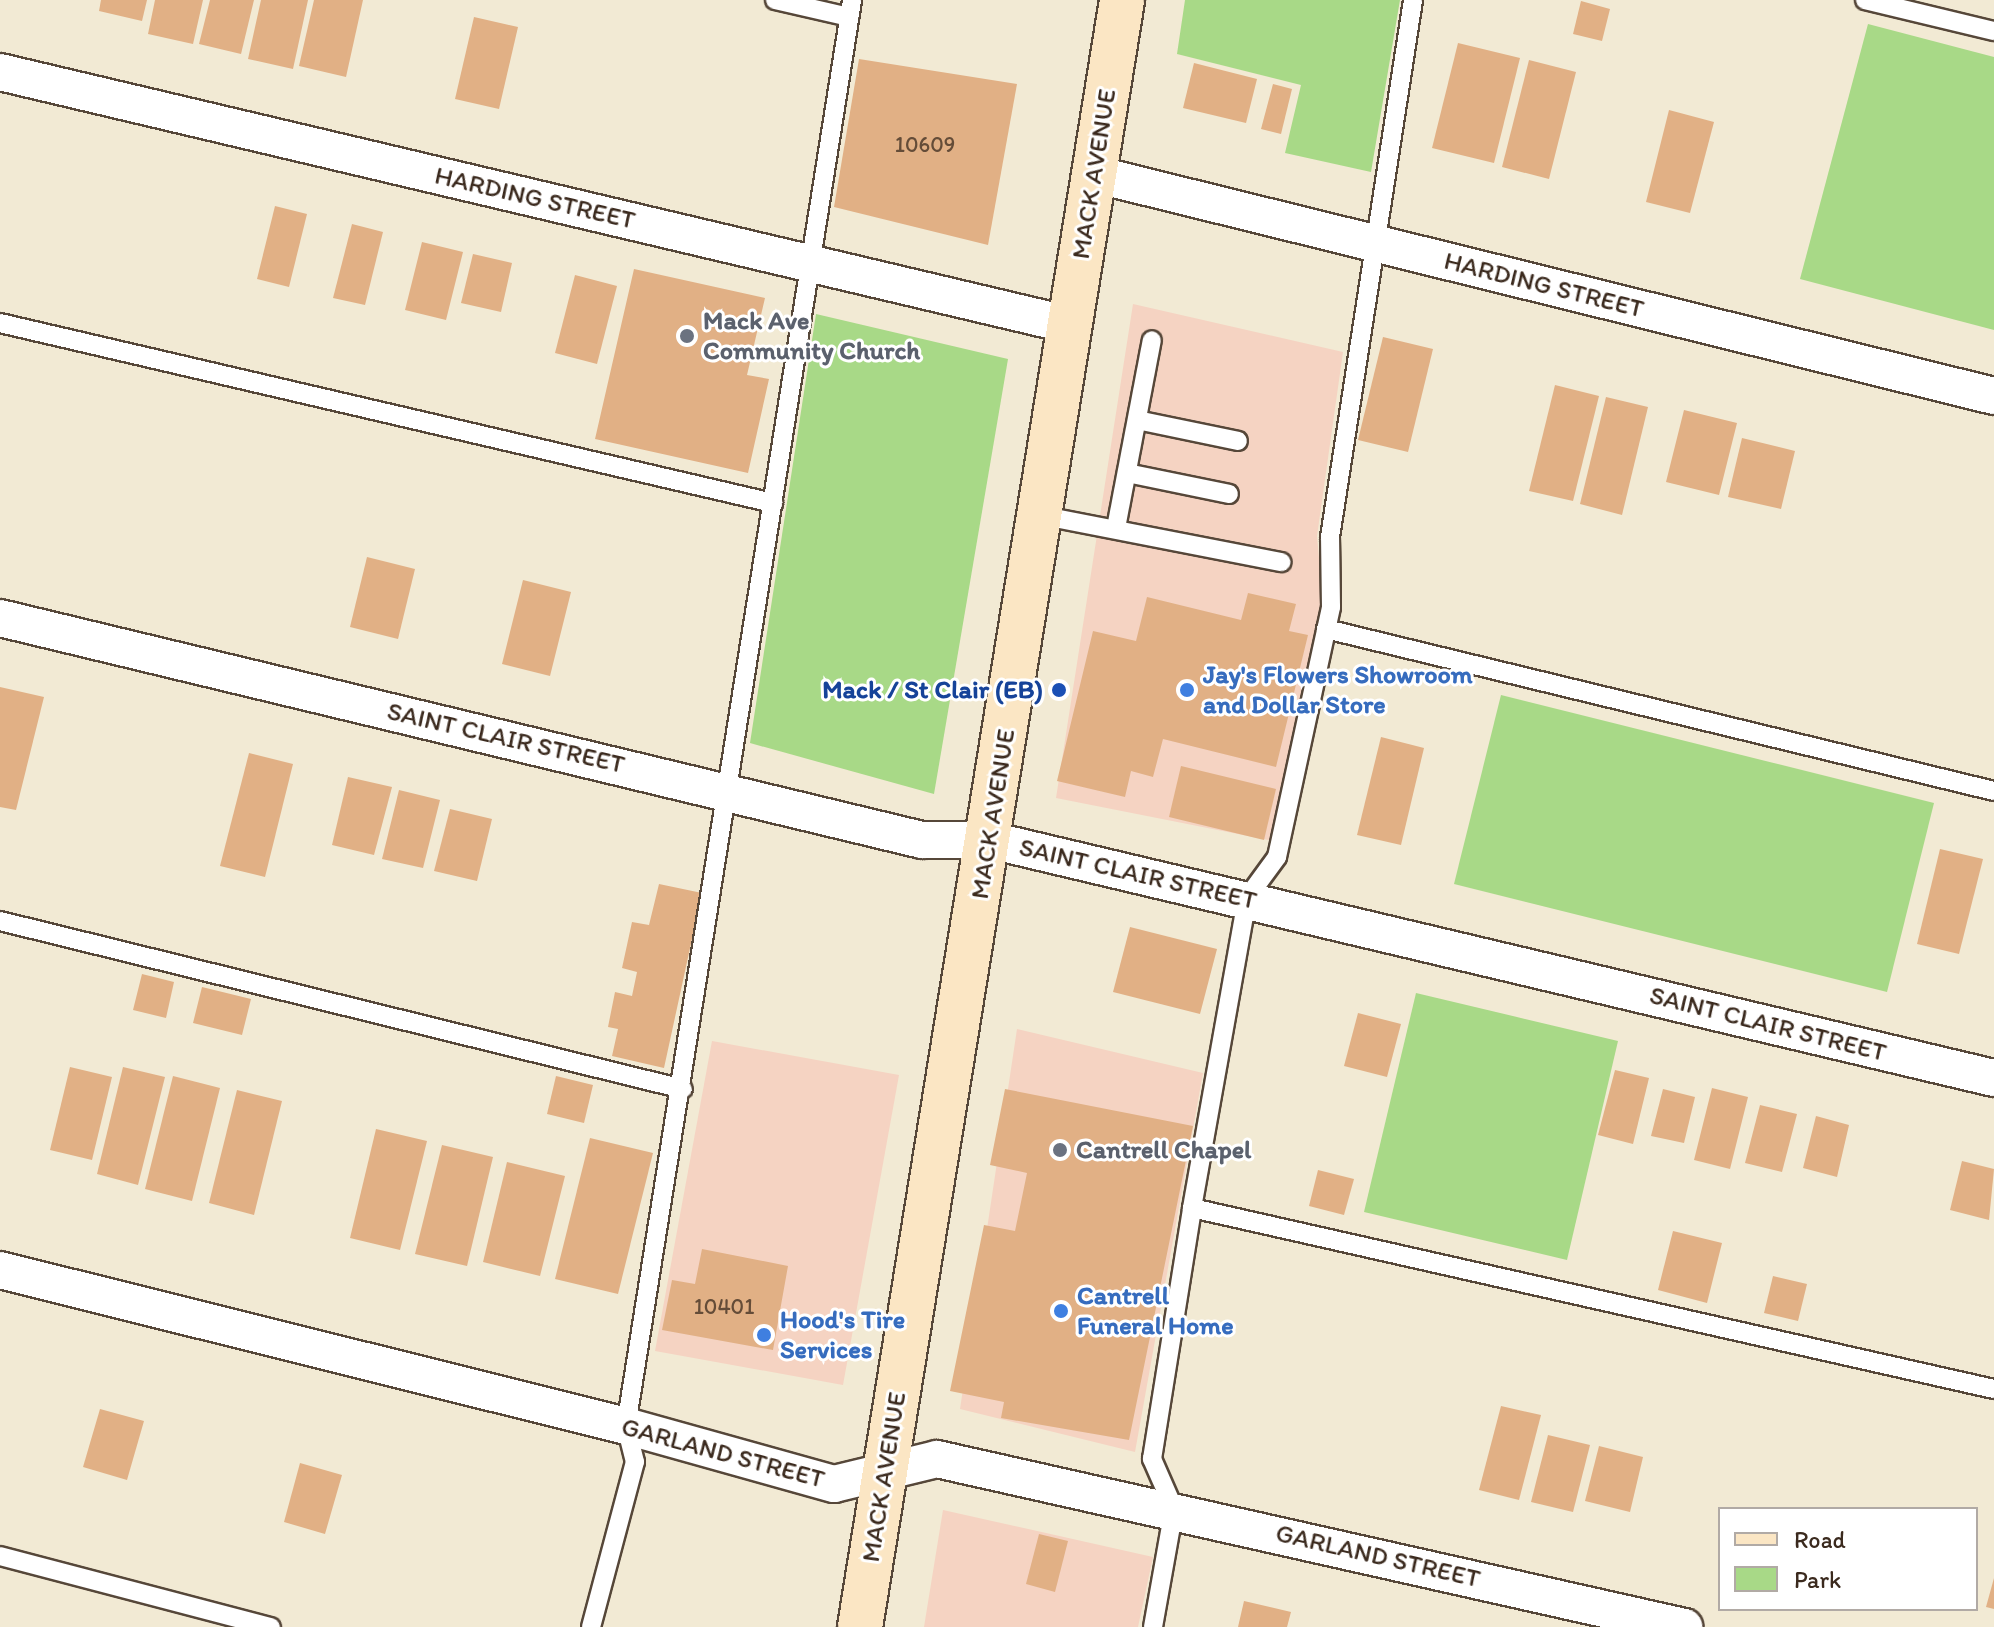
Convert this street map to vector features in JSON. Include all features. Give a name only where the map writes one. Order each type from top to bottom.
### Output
[{"type":"main road","name":"MACK AVENUE","points":[[860,1627],[990,840],[1122,0]]},
{"type":"street","name":"HARDING STREET","points":[[0,72],[1070,325]]},
{"type":"street","name":"HARDING STREET","points":[[1094,174],[1994,396]]},
{"type":"street","name":"SAINT CLAIR STREET","points":[[0,618],[730,790],[922,840],[990,840],[1247,898],[1994,1078]]},
{"type":"street","name":"GARLAND STREET","points":[[0,1270],[626,1426],[834,1484],[937,1459],[1174,1509],[1684,1627]]},
{"type":"lane","points":[[591,1627],[635,1462],[626,1426],[683,1089],[850,9],[775,0]]},
{"type":"lane","points":[[1153,1627],[1174,1509],[1152,1459],[1192,1208],[1247,898],[1277,857],[1326,629],[1330,537],[1413,0]]},
{"type":"lane","points":[[1865,0],[1994,31]]},
{"type":"lane","points":[[0,323],[773,503]]},
{"type":"lane","points":[[1116,528],[1152,340]]},
{"type":"lane","points":[[1137,420],[1238,441]]},
{"type":"lane","points":[[1127,473],[1229,494]]},
{"type":"lane","points":[[1039,515],[1281,562]]},
{"type":"lane","points":[[1326,629],[1994,791]]},
{"type":"lane","points":[[0,921],[683,1089]]},
{"type":"lane","points":[[1192,1208],[1994,1389]]},
{"type":"lane","points":[[0,1556],[271,1627]]},
{"type":"shaded area","points":[[1133,304],[1343,352],[1317,536],[1323,601],[1273,841],[1056,798]]},
{"type":"shaded area","name":"Cantrell Funeral Home","points":[[1017,1029],[1203,1073],[1135,1452],[960,1409]]},
{"type":"shaded area","points":[[712,1041],[899,1075],[843,1385],[655,1351]]},
{"type":"shaded area","points":[[943,1510],[1153,1557],[1138,1627],[924,1627]]},
{"type":"green space","points":[[1185,0],[1400,0],[1371,172],[1285,153],[1301,85],[1177,54]]},
{"type":"green space","points":[[1868,24],[1994,57],[1994,330],[1800,279]]},
{"type":"green space","points":[[816,314],[1008,359],[934,794],[750,743]]},
{"type":"green space","points":[[1501,695],[1934,803],[1887,992],[1454,884]]},
{"type":"green space","points":[[1416,993],[1618,1041],[1567,1260],[1364,1212]]},
{"type":"building","points":[[101,0],[147,0],[142,21],[99,11]]},
{"type":"building","points":[[155,0],[203,0],[193,44],[148,34]]},
{"type":"building","points":[[210,0],[254,0],[241,54],[199,44]]},
{"type":"building","points":[[261,0],[308,0],[293,69],[248,59]]},
{"type":"building","points":[[314,0],[363,0],[346,77],[299,66]]},
{"type":"building","points":[[1581,1],[1610,9],[1602,41],[1573,34]]},
{"type":"building","points":[[474,17],[518,27],[499,109],[455,99]]},
{"type":"building","points":[[1458,43],[1520,58],[1494,163],[1432,148]]},
{"type":"building","points":[[859,59],[1017,84],[988,245],[834,207]]},
{"type":"building","points":[[1529,60],[1576,72],[1549,179],[1502,167]]},
{"type":"building","points":[[1194,63],[1257,79],[1246,123],[1183,108]]},
{"type":"building","points":[[1273,84],[1292,89],[1281,134],[1261,129]]},
{"type":"building","points":[[1669,110],[1714,122],[1690,213],[1646,202]]},
{"type":"building","points":[[275,206],[307,214],[289,287],[257,279]]},
{"type":"building","points":[[352,224],[383,232],[365,305],[333,298]]},
{"type":"building","points":[[422,242],[463,252],[446,320],[405,310]]},
{"type":"building","points":[[473,254],[512,263],[501,312],[461,303]]},
{"type":"building","name":"Mack Ave Community Church","points":[[634,269],[765,298],[747,375],[769,379],[748,473],[595,439]]},
{"type":"building","points":[[575,275],[617,286],[597,364],[555,353]]},
{"type":"building","points":[[1383,337],[1433,349],[1408,452],[1358,440]]},
{"type":"building","points":[[1555,385],[1599,396],[1573,501],[1529,491]]},
{"type":"building","points":[[1606,397],[1648,407],[1622,515],[1580,504]]},
{"type":"building","points":[[1684,410],[1737,423],[1719,495],[1666,482]]},
{"type":"building","points":[[1742,438],[1795,451],[1781,509],[1728,497]]},
{"type":"building","points":[[367,557],[415,569],[398,639],[350,627]]},
{"type":"building","points":[[523,580],[571,592],[550,676],[502,664]]},
{"type":"building","name":"Jay's Flowers Showroom and Dollar Store","points":[[1248,593],[1296,604],[1289,631],[1308,635],[1276,767],[1163,739],[1153,777],[1131,771],[1125,797],[1057,781],[1093,631],[1136,641],[1147,597],[1241,620]]},
{"type":"building","points":[[0,687],[44,697],[16,810],[0,807]]},
{"type":"building","points":[[1381,737],[1424,748],[1401,845],[1357,835]]},
{"type":"building","points":[[249,753],[293,764],[265,877],[220,866]]},
{"type":"building","points":[[1181,766],[1276,789],[1264,840],[1169,817]]},
{"type":"building","points":[[348,777],[392,787],[374,855],[332,845]]},
{"type":"building","points":[[399,790],[440,800],[423,868],[382,859]]},
{"type":"building","points":[[450,809],[492,819],[477,881],[434,871]]},
{"type":"building","points":[[1940,849],[1983,859],[1959,954],[1917,944]]},
{"type":"building","points":[[659,884],[702,893],[664,1068],[612,1056],[618,1029],[608,1027],[615,992],[632,996],[637,972],[622,968],[632,922],[649,925]]},
{"type":"building","points":[[1130,927],[1217,949],[1200,1014],[1113,992]]},
{"type":"building","points":[[142,974],[174,982],[166,1018],[133,1010]]},
{"type":"building","points":[[202,987],[251,999],[242,1035],[193,1023]]},
{"type":"building","points":[[1358,1013],[1401,1024],[1387,1077],[1344,1066]]},
{"type":"building","points":[[70,1067],[112,1077],[92,1160],[50,1150]]},
{"type":"building","points":[[123,1067],[165,1077],[138,1185],[97,1174]]},
{"type":"building","points":[[1615,1070],[1649,1078],[1633,1144],[1598,1135]]},
{"type":"building","points":[[173,1076],[220,1088],[192,1201],[145,1189]]},
{"type":"building","points":[[556,1076],[593,1085],[584,1123],[547,1114]]},
{"type":"building","points":[[1712,1088],[1748,1097],[1730,1169],[1694,1160]]},
{"type":"building","name":"Cantrell Funeral Home","points":[[1005,1089],[1193,1126],[1129,1440],[1001,1418],[1004,1402],[950,1391],[984,1225],[1015,1231],[1027,1173],[990,1165]]},
{"type":"building","points":[[1663,1089],[1695,1097],[1684,1143],[1651,1136]]},
{"type":"building","points":[[237,1090],[282,1101],[254,1215],[209,1203]]},
{"type":"building","points":[[1760,1105],[1797,1114],[1782,1172],[1745,1163]]},
{"type":"building","points":[[1816,1116],[1849,1125],[1837,1177],[1803,1168]]},
{"type":"building","points":[[376,1129],[427,1141],[400,1250],[350,1238]]},
{"type":"building","points":[[590,1138],[653,1153],[618,1294],[555,1279]]},
{"type":"building","points":[[442,1145],[493,1157],[467,1266],[415,1254]]},
{"type":"building","points":[[1962,1161],[1994,1169],[1989,1220],[1950,1210]]},
{"type":"building","points":[[507,1162],[565,1176],[540,1276],[483,1262]]},
{"type":"building","points":[[1318,1170],[1354,1179],[1344,1215],[1309,1206]]},
{"type":"building","points":[[1673,1231],[1722,1243],[1707,1303],[1658,1290]]},
{"type":"building","points":[[702,1249],[788,1266],[773,1350],[662,1330],[672,1280],[695,1284]]},
{"type":"building","points":[[1773,1276],[1807,1284],[1798,1321],[1764,1313]]},
{"type":"building","points":[[1501,1406],[1541,1415],[1519,1500],[1479,1490]]},
{"type":"building","points":[[100,1409],[144,1421],[127,1480],[83,1467]]},
{"type":"building","points":[[1548,1435],[1590,1445],[1573,1512],[1531,1502]]},
{"type":"building","points":[[1599,1446],[1643,1457],[1630,1512],[1585,1501]]},
{"type":"building","points":[[300,1463],[342,1475],[325,1534],[284,1522]]},
{"type":"building","points":[[1039,1534],[1068,1541],[1055,1592],[1026,1584]]},
{"type":"building","points":[[1994,1578],[1994,1609],[1986,1607]]},
{"type":"building","points":[[1244,1601],[1291,1612],[1287,1627],[1238,1627]]},
{"type":"place","name":"Mack Ave Community Church","points":[[687,336]]},
{"type":"place","name":"Mack / St Clair (EB)","points":[[1059,690]]},
{"type":"place","name":"Jay's Flowers Showroom and Dollar Store","points":[[1187,690]]},
{"type":"place","name":"Cantrell Chapel","points":[[1060,1150]]},
{"type":"place","name":"Cantrell Funeral Home","points":[[1061,1311]]},
{"type":"place","name":"Hood's Tire Services","points":[[764,1335]]}]
